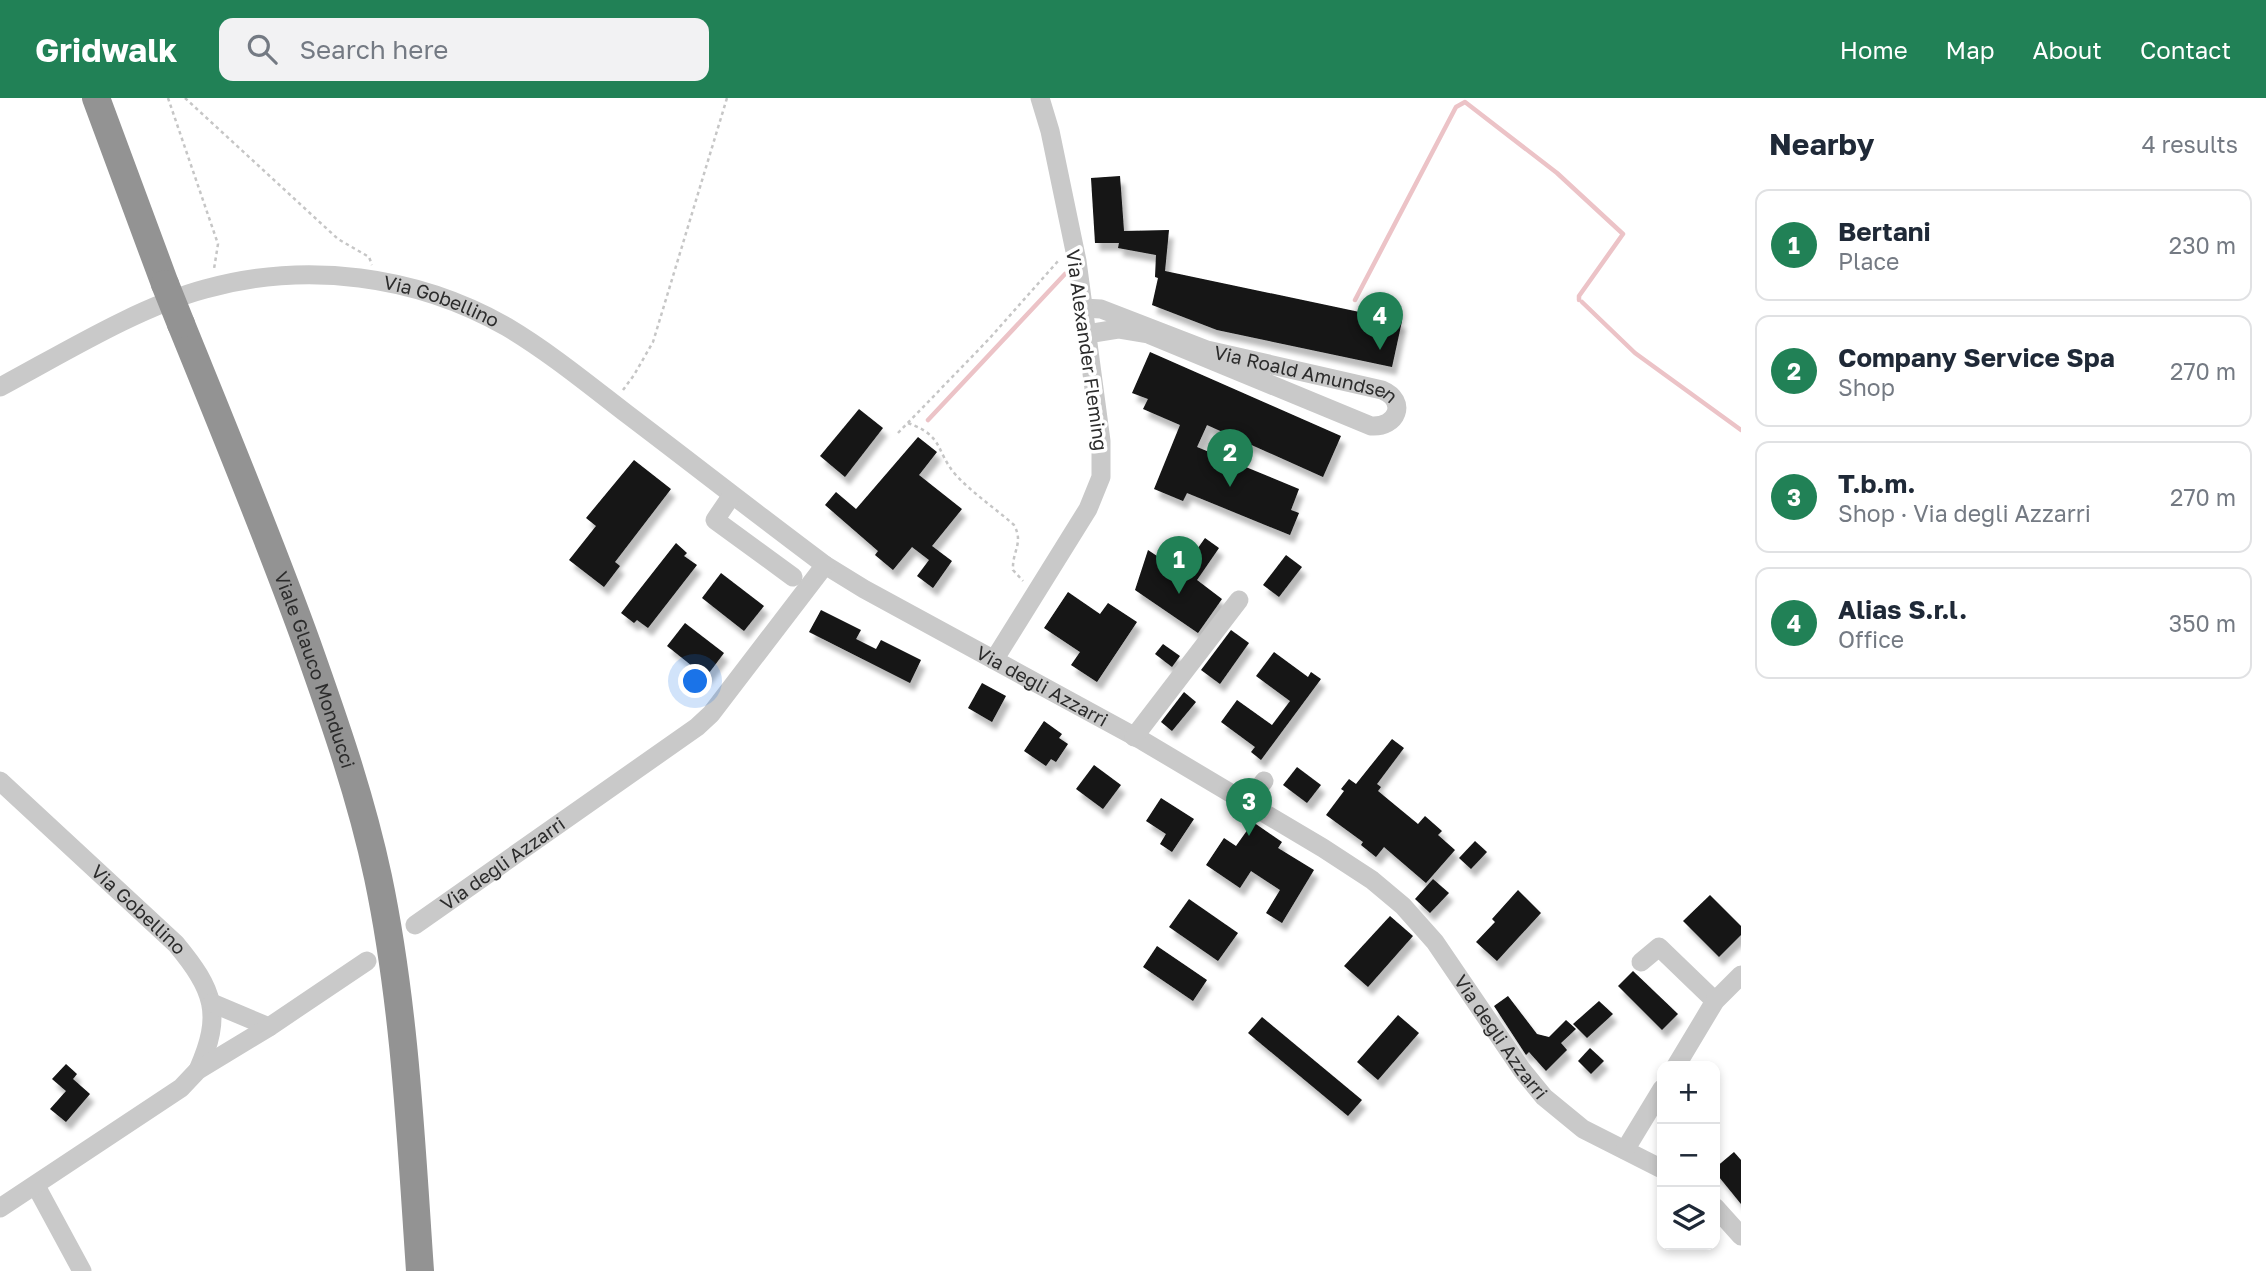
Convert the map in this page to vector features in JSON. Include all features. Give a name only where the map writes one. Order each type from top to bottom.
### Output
[{"type":"highway","name":"Viale Glauco Monducci","points":[[96,98],[165,284],[260,520],[324,690],[372,852],[388,932],[397,999],[420,1271]]},
{"type":"street","name":"Via Alexander Fleming","points":[[994,660],[1088,509],[1101,477],[1101,441],[1075,254],[1050,131],[1040,98]]},
{"type":"street","name":"Via Gobellino","points":[[0,387],[124,322],[202,290],[230,282],[296,275],[341,275],[374,279],[428,292],[508,327],[825,565]]},
{"type":"street","name":"Via Roald Amundsen","points":[[1083,308],[1101,309],[1207,350],[1382,390],[1391,394],[1398,405],[1388,423],[1380,427],[1371,426],[1148,334],[1118,330],[1087,334]]},
{"type":"street","points":[[732,495],[715,520],[793,577]]},
{"type":"street","name":"Via degli Azzarri","points":[[415,925],[697,727],[711,714],[825,565],[1134,737],[1248,803],[1372,880],[1403,906],[1452,964],[1522,1070],[1544,1097],[1583,1129],[1657,1166]]},
{"type":"street","points":[[1134,737],[1239,600]]},
{"type":"street","name":"Via Gobellino","points":[[0,781],[176,944],[198,971],[212,1003],[211,1038],[198,1070]]},
{"type":"street","points":[[1248,803],[1264,781]]},
{"type":"street","points":[[1641,962],[1659,947],[1715,1001]]},
{"type":"street","points":[[0,1208],[181,1088],[198,1070],[269,1027],[367,961]]},
{"type":"street","points":[[1679,1061],[1715,1001],[1741,975]]},
{"type":"street","points":[[212,1003],[269,1027]]},
{"type":"street","points":[[1625,1150],[1657,1097]]},
{"type":"street","points":[[36,1186],[82,1271]]},
{"type":"street","points":[[1720,1213],[1741,1236]]},
{"type":"path","points":[[168,98],[218,244],[217,263],[202,290]]},
{"type":"path","points":[[185,98],[338,239],[369,257],[374,279]]},
{"type":"path","points":[[612,403],[634,375],[653,342],[727,98]]},
{"type":"path","points":[[898,433],[989,340],[1059,260],[1075,254]]},
{"type":"path","points":[[908,422],[929,432],[937,441],[952,471],[1014,525],[1019,534],[1019,542],[1014,552],[1013,570],[1037,592]]},
{"type":"building","points":[[1120,176],[1124,231],[1169,230],[1165,271],[1402,321],[1392,367],[1217,330],[1152,305],[1158,278],[1155,277],[1156,255],[1118,248],[1119,243],[1095,243],[1091,178]]},
{"type":"building","points":[[1150,352],[1341,436],[1323,477],[1207,425],[1197,447],[1299,489],[1291,510],[1299,513],[1290,535],[1187,493],[1183,501],[1154,489],[1180,425],[1143,409],[1148,399],[1132,393]]},
{"type":"building","points":[[859,409],[883,428],[845,477],[820,456]]},
{"type":"building","points":[[918,437],[937,452],[919,475],[962,509],[932,546],[952,561],[933,588],[917,576],[929,560],[912,547],[893,570],[875,555],[878,551],[825,505],[836,492],[856,509]]},
{"type":"building","points":[[634,460],[671,489],[615,562],[620,566],[604,587],[569,560],[596,526],[586,518]]},
{"type":"building","points":[[1205,538],[1219,548],[1197,580],[1222,599],[1198,633],[1135,590],[1148,550],[1181,572]]},
{"type":"building","points":[[676,543],[687,553],[684,556],[697,565],[648,628],[637,620],[634,623],[621,613]]},
{"type":"building","points":[[1286,555],[1302,567],[1279,597],[1263,585]]},
{"type":"building","points":[[721,573],[764,606],[744,631],[702,598]]},
{"type":"building","points":[[1068,592],[1100,614],[1108,603],[1137,622],[1097,682],[1071,665],[1080,652],[1044,628]]},
{"type":"building","points":[[821,610],[861,630],[856,639],[876,649],[881,640],[921,660],[910,683],[809,632]]},
{"type":"building","points":[[685,623],[724,653],[706,677],[667,646]]},
{"type":"building","points":[[1231,630],[1249,643],[1220,684],[1201,670]]},
{"type":"building","points":[[1163,644],[1180,656],[1172,667],[1155,654]]},
{"type":"building","points":[[1274,652],[1308,677],[1311,672],[1321,679],[1261,760],[1251,752],[1255,747],[1221,722],[1237,700],[1272,725],[1290,701],[1256,676]]},
{"type":"building","points":[[982,683],[1006,696],[992,722],[968,708]]},
{"type":"building","points":[[1184,692],[1196,702],[1172,731],[1161,722]]},
{"type":"building","points":[[1044,721],[1062,734],[1059,738],[1068,744],[1056,762],[1051,759],[1046,766],[1024,751]]},
{"type":"building","points":[[1392,739],[1404,748],[1377,784],[1381,787],[1378,791],[1418,824],[1425,816],[1442,831],[1438,835],[1455,850],[1426,883],[1384,847],[1376,857],[1361,845],[1363,842],[1326,815],[1344,791],[1341,789],[1349,779],[1356,784]]},
{"type":"building","points":[[1094,765],[1121,785],[1103,809],[1076,789]]},
{"type":"building","points":[[1297,767],[1321,785],[1307,803],[1283,785]]},
{"type":"building","points":[[1161,798],[1194,819],[1172,852],[1160,844],[1166,834],[1146,821]]},
{"type":"building","points":[[1253,822],[1282,842],[1278,848],[1314,870],[1282,923],[1266,913],[1280,890],[1251,871],[1240,888],[1206,865],[1224,838],[1236,846]]},
{"type":"building","points":[[1475,841],[1487,852],[1471,869],[1459,858]]},
{"type":"building","points":[[1433,879],[1449,893],[1430,913],[1415,899]]},
{"type":"building","points":[[1518,890],[1541,913],[1497,961],[1476,942],[1495,922],[1492,919]]},
{"type":"building","points":[[1710,895],[1741,926],[1741,935],[1719,957],[1683,921]]},
{"type":"building","points":[[1189,899],[1238,933],[1218,961],[1169,927]]},
{"type":"building","points":[[1390,916],[1413,936],[1368,987],[1344,966]]},
{"type":"building","points":[[1157,946],[1207,980],[1193,1001],[1143,967]]},
{"type":"building","points":[[1633,971],[1678,1014],[1662,1030],[1618,986]]},
{"type":"building","points":[[1508,996],[1537,1034],[1549,1037],[1566,1020],[1576,1029],[1561,1043],[1567,1050],[1546,1071],[1529,1052],[1526,1055],[1494,1006]]},
{"type":"building","points":[[1599,1001],[1613,1014],[1587,1038],[1573,1024]]},
{"type":"building","points":[[1398,1015],[1419,1033],[1378,1080],[1357,1062]]},
{"type":"building","points":[[1262,1017],[1362,1100],[1348,1116],[1248,1033]]},
{"type":"building","points":[[1590,1048],[1604,1061],[1591,1074],[1578,1061]]},
{"type":"building","points":[[66,1064],[77,1074],[73,1079],[90,1094],[66,1122],[50,1109],[66,1091],[52,1079]]},
{"type":"building","points":[[1734,1152],[1741,1160],[1741,1204],[1720,1178],[1720,1164]]},
{"type":"waterway","points":[[1355,300],[1456,107],[1465,102],[1557,173],[1623,234],[1579,296],[1579,300]]},
{"type":"waterway","points":[[928,420],[1065,274]]},
{"type":"waterway","points":[[1582,302],[1635,353],[1741,430]]},
{"type":"place","name":"Alias S.r.l.","points":[[1380,350]]},
{"type":"place","name":"Company Service Spa","points":[[1230,487]]},
{"type":"place","name":"Bertani","points":[[1179,594]]},
{"type":"place","name":"T.b.m.","points":[[1249,836]]}]
